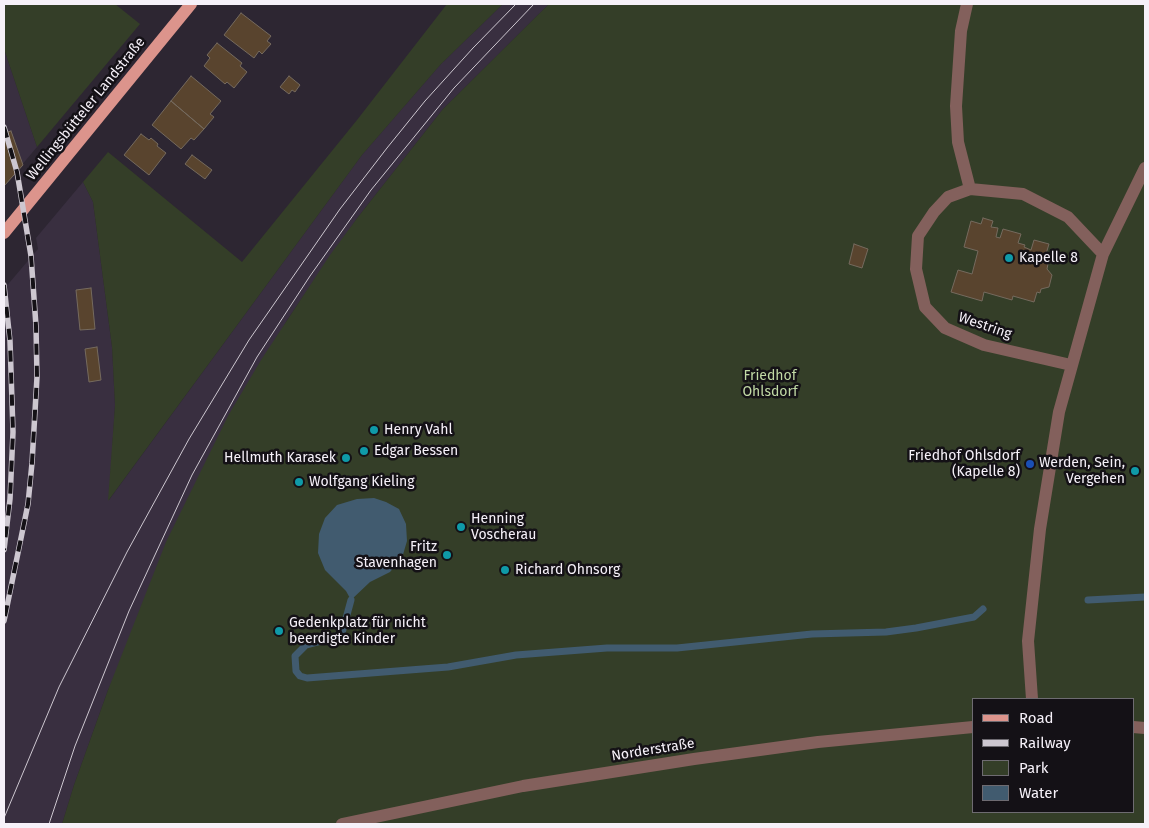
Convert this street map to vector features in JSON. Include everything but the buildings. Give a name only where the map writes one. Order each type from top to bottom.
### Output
[{"type":"main road","name":"Wellingsbütteler Landstraße","points":[[4,233],[191,4]]},
{"type":"street","points":[[967,4],[961,31],[956,106],[958,142],[970,189]]},
{"type":"street","points":[[1032,698],[1028,640],[1035,572],[1059,412],[1102,254],[1145,168]]},
{"type":"street","name":"Westring","points":[[1071,365],[984,344],[945,328],[925,307],[916,269],[918,236],[934,212],[948,197],[970,189],[1024,194],[1068,217],[1102,254]]},
{"type":"street","name":"Norderstraße","points":[[342,824],[523,786],[694,758],[818,742],[972,727]]},
{"type":"shaded area","points":[[503,4],[549,4],[443,109],[358,217],[287,320],[108,690],[62,824],[4,824],[4,289],[38,249],[36,238],[83,182],[93,202],[112,347],[115,405],[109,500],[362,155],[441,64]]},
{"type":"shaded area","points":[[4,49],[37,147],[4,186]]},
{"type":"green space","points":[[4,4],[115,4],[140,24],[37,147],[4,49]]},
{"type":"green space","points":[[447,4],[503,4],[441,64],[362,155],[108,501],[115,405],[112,347],[93,202],[83,182],[108,152],[242,262],[357,120]]},
{"type":"green space","name":"Friedhof Ohlsdorf","points":[[549,4],[1145,4],[1145,824],[62,824],[108,690],[166,542],[228,416],[261,360],[330,255],[443,109]]},
{"type":"water","points":[[374,498],[399,509],[406,524],[407,541],[402,558],[390,572],[370,582],[351,600],[346,591],[325,570],[318,553],[319,534],[325,518],[337,505],[357,499]]},
{"type":"waterway","points":[[1088,600],[1145,597]]},
{"type":"waterway","points":[[351,600],[342,633],[332,638],[306,645],[295,656],[296,671],[300,676],[307,678],[448,667],[516,655],[607,648],[677,648],[812,634],[886,632],[974,617],[983,609]]},
{"type":"tram line","points":[[4,818],[59,687],[127,552],[189,439],[249,340],[340,209],[387,148],[425,101],[516,4]]},
{"type":"tram line","points":[[49,824],[75,746],[129,611],[192,475],[257,357],[310,276],[371,190],[454,88],[534,4]]},
{"type":"railway","points":[[4,127],[17,172],[31,256],[36,326],[37,377],[28,504],[4,621]]},
{"type":"railway","points":[[4,285],[10,341],[13,432],[10,499],[4,550]]},
{"type":"place","name":"Kapelle 8","points":[[1009,258]]},
{"type":"place","name":"Henry Vahl","points":[[374,430]]},
{"type":"place","name":"Edgar Bessen","points":[[364,451]]},
{"type":"place","name":"Hellmuth Karasek","points":[[346,458]]},
{"type":"place","name":"Friedhof Ohlsdorf (Kapelle 8)","points":[[1030,464]]},
{"type":"place","name":"Werden, Sein, Vergehen","points":[[1135,471]]},
{"type":"place","name":"Wolfgang Kieling","points":[[299,482]]},
{"type":"place","name":"Henning Voscherau","points":[[461,527]]},
{"type":"place","name":"Fritz Stavenhagen","points":[[447,555]]},
{"type":"place","name":"Richard Ohnsorg","points":[[505,570]]},
{"type":"place","name":"Gedenkplatz für nicht beerdigte Kinder","points":[[279,631]]}]
